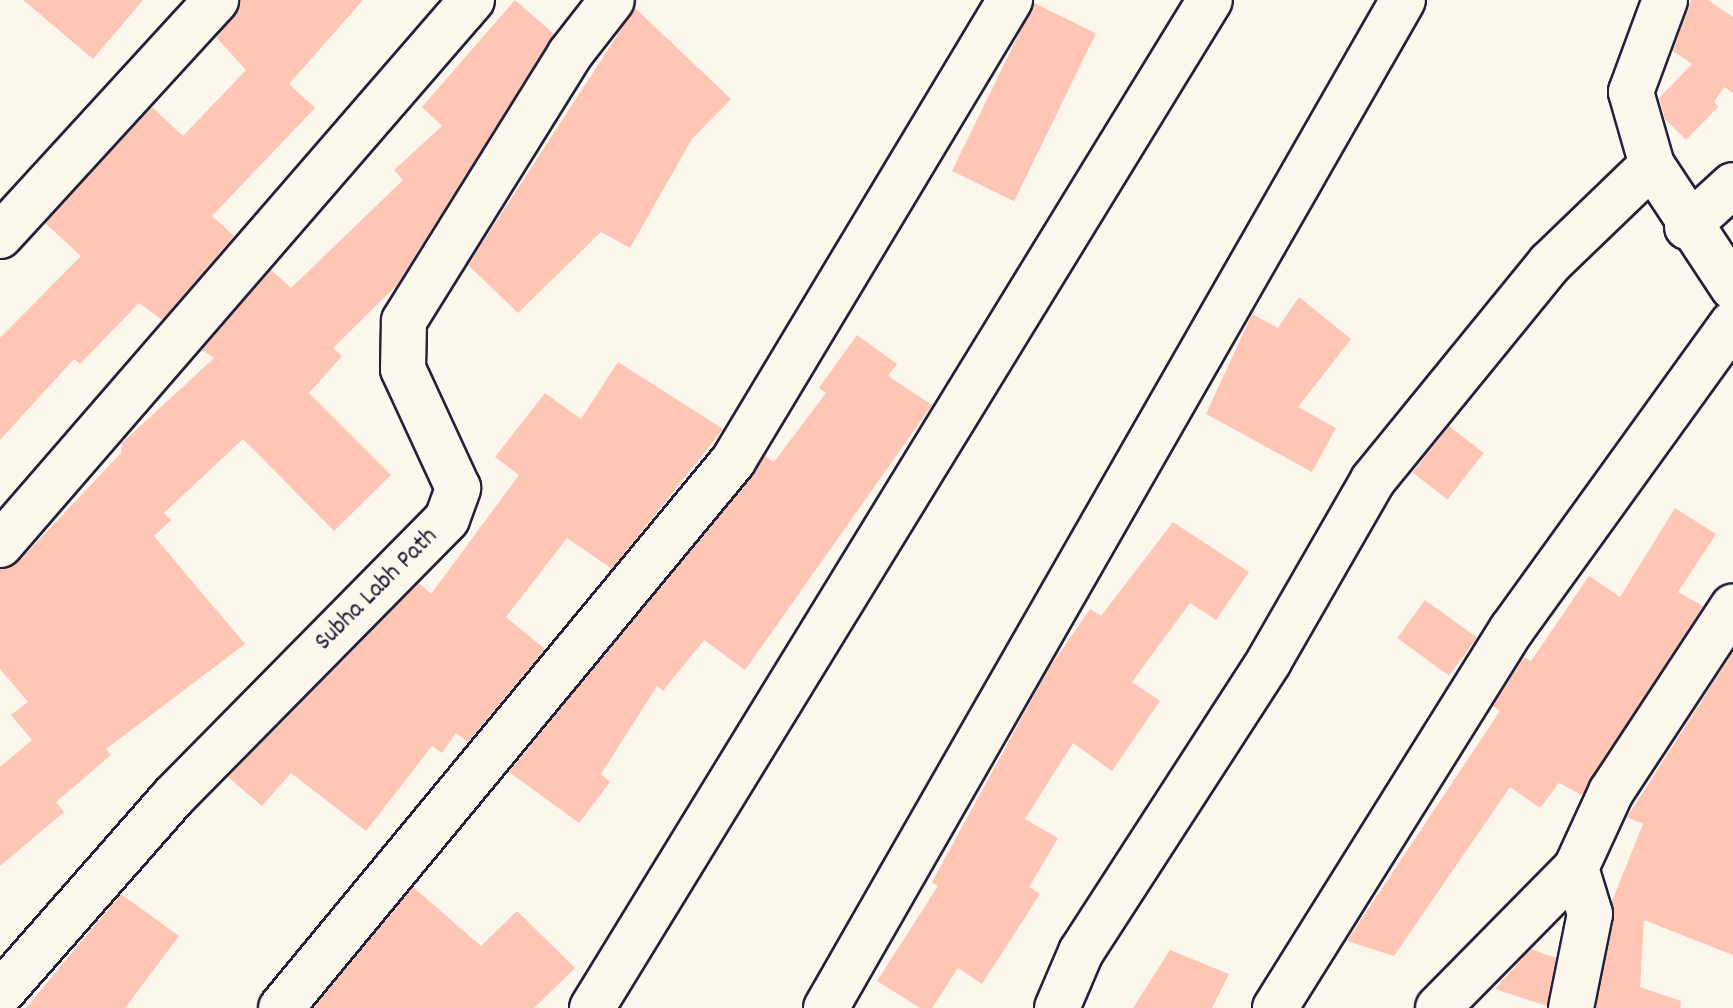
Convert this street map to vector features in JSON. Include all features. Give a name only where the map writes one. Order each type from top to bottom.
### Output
[{"type":"street","points":[[0,236],[216,0]]},
{"type":"street","points":[[0,545],[472,0]]},
{"type":"street","name":"Subha Labh Path","points":[[0,994],[173,797],[447,519],[458,488],[403,369],[404,321],[562,67],[612,0]]},
{"type":"street","points":[[281,1008],[733,461],[1010,0]]},
{"type":"street","points":[[592,1008],[1210,0]]},
{"type":"street","points":[[826,1008],[1403,0]]},
{"type":"street","points":[[1665,0],[1631,92],[1652,165],[1687,227],[1733,288]]},
{"type":"street","points":[[1057,1008],[1081,952],[1269,661],[1373,480],[1550,263],[1652,165]]},
{"type":"street","points":[[1687,227],[1733,185]]},
{"type":"street","points":[[1275,1008],[1512,629],[1733,323]]},
{"type":"street","points":[[1438,1008],[1576,868],[1611,792],[1733,606]]},
{"type":"street","points":[[1571,1008],[1590,914],[1576,868]]},
{"type":"building","points":[[23,0],[143,0],[93,59]]},
{"type":"building","points":[[240,0],[363,0],[289,84],[315,108],[212,216],[234,236],[162,320],[139,303],[80,364],[74,359],[0,440],[0,338],[81,256],[45,223],[152,107],[183,136],[246,70],[216,37]]},
{"type":"building","points":[[515,0],[554,34],[396,286],[333,348],[342,356],[309,393],[391,475],[334,531],[243,439],[164,513],[171,520],[154,536],[245,644],[106,749],[111,755],[56,802],[64,812],[0,866],[0,767],[32,740],[11,715],[28,702],[0,669],[0,569],[19,561],[121,453],[122,443],[214,358],[202,350],[271,270],[291,288],[403,180],[394,170],[442,126],[422,107]]},
{"type":"building","points":[[1691,0],[1708,0],[1733,17],[1733,93],[1724,87],[1714,102],[1718,107],[1686,140],[1665,119],[1659,98],[1692,64],[1673,51]]},
{"type":"building","points":[[1034,3],[1096,33],[1014,201],[952,171]]},
{"type":"building","points":[[635,8],[731,99],[692,139],[630,248],[601,232],[518,313],[468,265]]},
{"type":"building","points":[[1299,297],[1351,339],[1298,407],[1336,428],[1312,472],[1206,414],[1252,314],[1278,328]]},
{"type":"building","points":[[857,335],[897,364],[888,376],[932,405],[745,670],[704,640],[663,691],[657,686],[601,774],[610,782],[579,823],[509,772],[765,456],[774,462],[826,393],[819,388]]},
{"type":"building","points":[[618,362],[723,429],[612,569],[567,538],[506,617],[545,649],[468,742],[456,733],[442,753],[432,746],[366,831],[291,773],[262,806],[228,777],[419,583],[431,594],[519,475],[495,457],[545,393],[581,419]]},
{"type":"building","points":[[1449,426],[1484,453],[1447,500],[1413,472]]},
{"type":"building","points":[[1675,508],[1716,534],[1678,592],[1703,606],[1582,795],[1559,783],[1540,808],[1510,787],[1394,956],[1347,941],[1500,711],[1493,706],[1524,657],[1531,661],[1589,576],[1620,597]]},
{"type":"building","points":[[1173,522],[1249,572],[1216,620],[1190,603],[1132,682],[1160,701],[1112,771],[1073,743],[1025,819],[1058,838],[1029,887],[1040,894],[982,984],[958,968],[932,1008],[920,1008],[877,981],[938,886],[932,882],[1048,670],[1090,609],[1101,616]]},
{"type":"building","points":[[1425,600],[1477,638],[1449,676],[1397,638]]},
{"type":"building","points":[[1733,652],[1733,955],[1644,920],[1640,987],[1681,1001],[1680,1008],[1596,1008],[1612,901],[1643,824],[1627,817]]},
{"type":"building","points":[[413,887],[481,946],[517,911],[575,968],[534,1008],[313,1008]]},
{"type":"building","points":[[121,894],[179,936],[125,1008],[26,1008]]},
{"type":"building","points":[[1531,949],[1556,958],[1547,1006],[1495,989]]},
{"type":"building","points":[[1170,950],[1229,974],[1212,1008],[1133,1008]]}]
